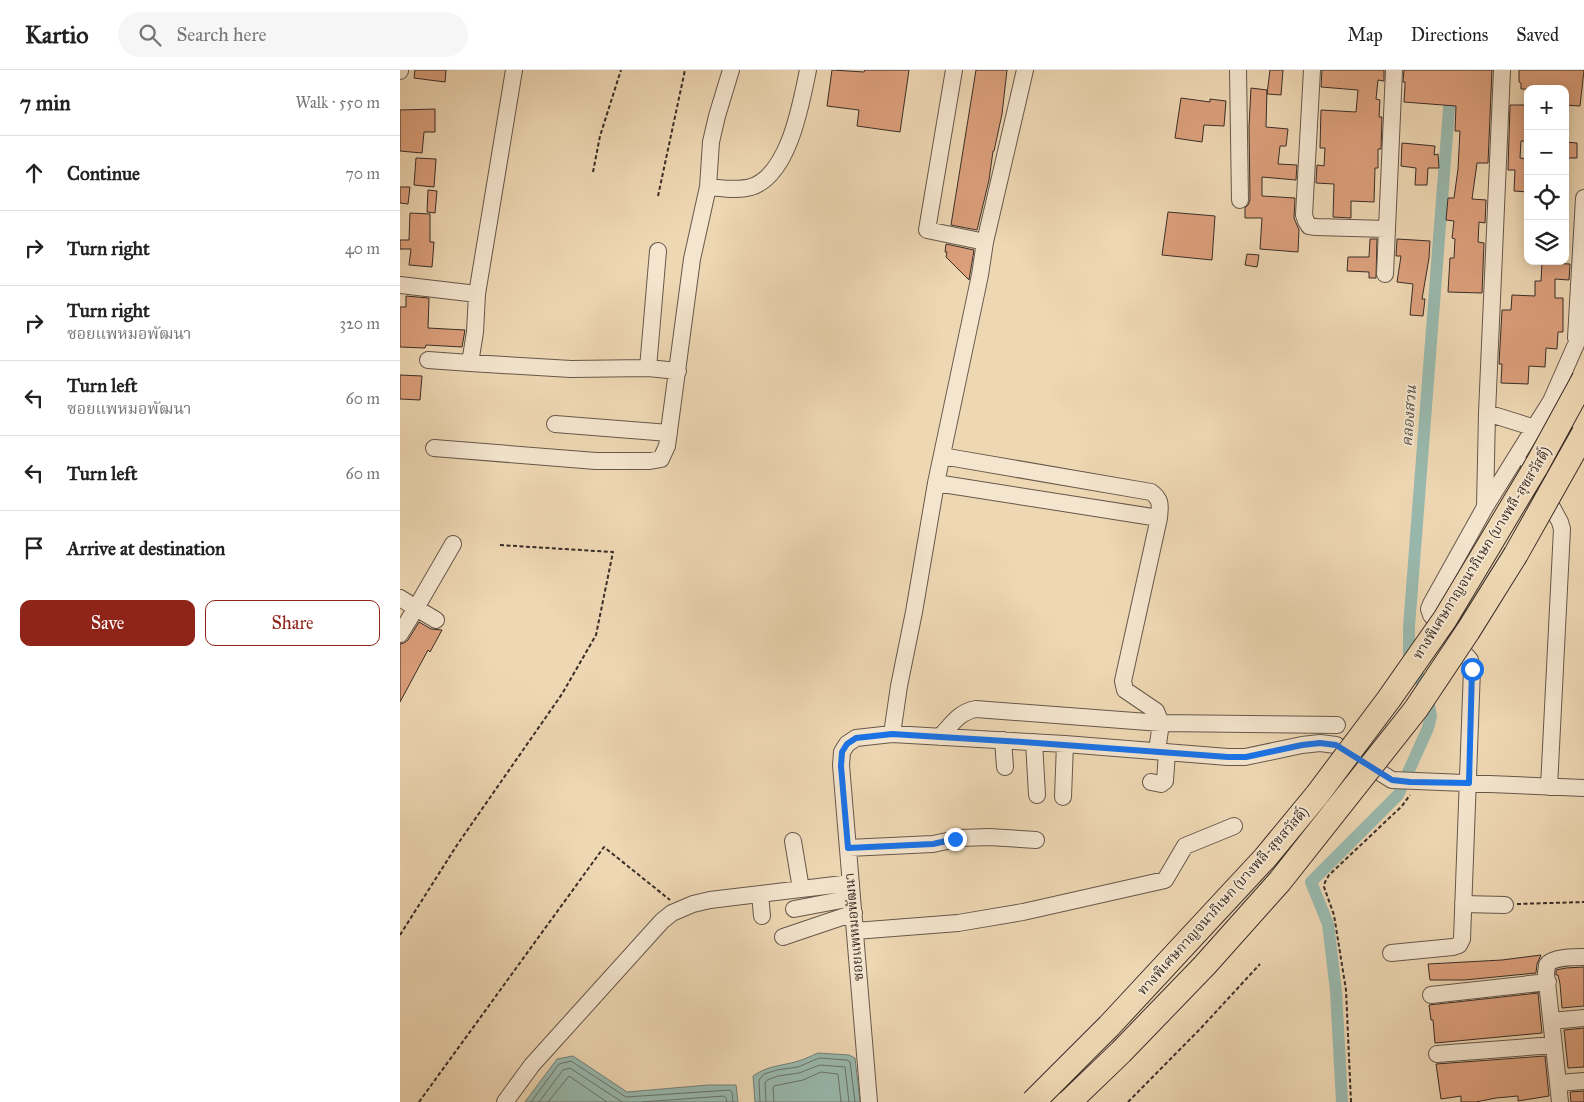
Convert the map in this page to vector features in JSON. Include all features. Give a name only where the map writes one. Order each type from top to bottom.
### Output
[{"type":"highway","name":"ทางพิเศษกาญจนาภิเษก (บางพลี-สุขสวัสดิ์)","points":[[1033,1102],[1116,1019],[1265,858],[1317,795],[1389,699],[1445,619],[1537,464],[1584,379]]},
{"type":"highway","name":"ทางพิเศษกาญจนาภิเษก (บางพลี-สุขสวัสดิ์)","points":[[1069,1102],[1121,1052],[1205,965],[1280,881],[1416,709],[1516,554],[1584,433]]},
{"type":"street","points":[[470,363],[477,294],[514,70]]},
{"type":"street","points":[[434,448],[596,461],[650,461],[661,459],[667,446],[692,259],[708,187],[711,142],[731,70]]},
{"type":"street","points":[[708,187],[733,189],[750,187],[764,181],[773,172],[780,163],[798,117],[808,70]]},
{"type":"street","points":[[954,70],[927,230],[985,242]]},
{"type":"street","points":[[892,734],[936,483],[980,275],[985,242],[1025,70]]},
{"type":"street","points":[[1238,70],[1240,200]]},
{"type":"street","points":[[1312,70],[1304,214],[1306,221],[1309,226],[1316,227],[1387,228]]},
{"type":"street","points":[[1385,274],[1394,70]]},
{"type":"street","points":[[1485,507],[1487,413],[1502,70]]},
{"type":"street","points":[[1576,346],[1584,198]]},
{"type":"street","points":[[648,368],[658,251]]},
{"type":"street","points":[[400,285],[477,294]]},
{"type":"street","points":[[1391,953],[1453,947],[1459,945],[1462,939],[1472,676],[1470,660],[1431,615],[1429,609],[1485,507],[1551,401],[1584,326]]},
{"type":"street","points":[[428,360],[571,369],[648,368],[678,371]]},
{"type":"street","points":[[1487,413],[1535,428]]},
{"type":"street","points":[[555,424],[669,433]]},
{"type":"street","points":[[1521,450],[1560,522],[1562,530],[1549,787]]},
{"type":"street","points":[[942,456],[1151,492],[1158,497],[1160,503],[1159,518],[1124,681],[1125,690],[1156,711],[1161,723],[1165,781],[1161,784],[1151,782]]},
{"type":"street","points":[[936,483],[1159,518]]},
{"type":"street","points":[[400,634],[453,544]]},
{"type":"street","points":[[400,598],[436,620]]},
{"type":"street","points":[[940,737],[960,715],[966,711],[976,709],[1161,723],[1337,725]]},
{"type":"street","name":"ซอยแพหมอพัฒนา","points":[[869,1102],[841,766],[842,752],[847,744],[856,738],[892,734],[1065,744],[1228,757],[1246,757],[1320,743],[1336,745],[1392,780],[1412,782]]},
{"type":"street","points":[[1003,740],[1005,767]]},
{"type":"street","points":[[1034,742],[1037,795]]},
{"type":"street","points":[[1063,797],[1065,744]]},
{"type":"street","points":[[1412,782],[1584,788]]},
{"type":"street","points":[[855,932],[968,921],[1023,912],[1165,880],[1185,846],[1234,826]]},
{"type":"street","points":[[848,848],[933,844],[961,838],[1036,840]]},
{"type":"street","points":[[794,841],[801,889]]},
{"type":"street","points":[[505,1102],[532,1066],[646,938],[662,921],[672,914],[693,904],[710,900],[801,889],[852,898]]},
{"type":"street","points":[[760,894],[762,916]]},
{"type":"street","points":[[794,909],[852,898]]},
{"type":"street","points":[[783,937],[852,898]]},
{"type":"street","points":[[1463,904],[1505,904]]},
{"type":"street","points":[[1560,1102],[1546,973],[1547,965],[1551,961],[1560,958],[1584,957]]},
{"type":"street","points":[[1431,994],[1548,982]]},
{"type":"street","points":[[1551,1022],[1584,1018]]},
{"type":"street","points":[[1437,1054],[1554,1045]]},
{"type":"street","points":[[1559,1084],[1584,1081]]},
{"type":"path","points":[[592,172],[600,136],[620,70]]},
{"type":"path","points":[[658,196],[685,70]]},
{"type":"path","points":[[400,935],[457,845],[562,694],[596,635],[613,552],[499,545]]},
{"type":"path","points":[[1351,1102],[1346,990],[1334,915],[1325,892],[1325,882],[1402,806],[1408,798],[1412,782]]},
{"type":"path","points":[[420,1102],[604,847],[682,909]]},
{"type":"path","points":[[1505,904],[1584,902]]},
{"type":"path","points":[[1128,1102],[1201,1028],[1260,964]]},
{"type":"water","points":[[818,1053],[849,1055],[855,1058],[860,1102],[755,1102],[753,1076],[768,1068],[798,1061]]},
{"type":"water","points":[[573,1056],[627,1092],[708,1085],[736,1085],[738,1102],[525,1102],[557,1059]]},
{"type":"building","points":[[415,70],[446,70],[445,82],[414,78]]},
{"type":"building","points":[[832,70],[864,72],[865,70],[909,70],[900,132],[857,126],[859,110],[827,106]]},
{"type":"building","points":[[976,70],[1007,70],[1002,114],[977,230],[951,225]]},
{"type":"building","points":[[1270,70],[1283,70],[1281,95],[1267,94]]},
{"type":"building","points":[[1322,70],[1384,70],[1384,81],[1378,80],[1376,99],[1380,100],[1379,117],[1382,117],[1381,149],[1378,149],[1378,168],[1375,168],[1374,202],[1351,201],[1351,218],[1333,217],[1334,184],[1316,183],[1317,165],[1324,166],[1325,148],[1320,148],[1321,110],[1356,112],[1358,90],[1321,87]]},
{"type":"building","points":[[1404,70],[1492,70],[1488,163],[1477,163],[1472,199],[1486,200],[1485,223],[1479,222],[1478,242],[1484,243],[1482,293],[1448,292],[1450,258],[1454,258],[1455,239],[1452,238],[1454,221],[1446,220],[1448,198],[1454,198],[1458,169],[1460,131],[1455,131],[1456,106],[1404,102]]},
{"type":"building","points":[[1519,70],[1584,70],[1580,106],[1569,105],[1569,85],[1524,85],[1524,89],[1521,89],[1521,83],[1519,82]]},
{"type":"building","points":[[1251,88],[1267,90],[1266,127],[1288,129],[1286,146],[1280,146],[1278,164],[1297,165],[1296,180],[1262,177],[1262,196],[1295,198],[1294,218],[1299,230],[1298,252],[1260,249],[1262,218],[1245,218],[1245,208],[1250,200],[1249,127]]},
{"type":"building","points":[[1181,98],[1210,102],[1210,99],[1226,101],[1224,126],[1204,125],[1202,142],[1175,138]]},
{"type":"building","points":[[1510,105],[1524,105],[1524,141],[1521,141],[1520,158],[1524,158],[1524,192],[1514,191],[1515,170],[1508,170]]},
{"type":"building","points":[[435,109],[435,132],[424,132],[422,153],[400,151],[400,110]]},
{"type":"building","points":[[1569,142],[1577,143],[1577,158],[1569,158]]},
{"type":"building","points":[[1402,143],[1435,146],[1434,155],[1438,154],[1439,168],[1428,168],[1427,185],[1415,185],[1416,168],[1401,166]]},
{"type":"building","points":[[416,158],[436,159],[434,187],[414,185]]},
{"type":"building","points":[[400,187],[410,187],[408,204],[400,203]]},
{"type":"building","points":[[428,190],[437,191],[435,213],[427,212]]},
{"type":"building","points":[[1168,212],[1215,216],[1212,260],[1162,255]]},
{"type":"building","points":[[410,213],[430,214],[430,242],[434,242],[432,267],[409,265],[411,249],[400,249],[400,240],[409,240]]},
{"type":"building","points":[[1370,239],[1377,239],[1376,278],[1369,278],[1369,272],[1347,271],[1348,257],[1369,257]]},
{"type":"building","points":[[1397,239],[1430,241],[1422,299],[1425,299],[1423,316],[1410,315],[1413,284],[1397,282],[1401,256],[1396,256]]},
{"type":"building","points":[[946,244],[974,250],[969,280],[946,257]]},
{"type":"building","points":[[1247,254],[1259,255],[1257,267],[1245,265]]},
{"type":"building","points":[[1570,264],[1569,280],[1555,279],[1555,298],[1563,298],[1563,332],[1558,332],[1557,349],[1546,348],[1545,367],[1529,366],[1528,384],[1501,383],[1502,364],[1499,364],[1502,310],[1511,310],[1512,295],[1535,296],[1535,281],[1541,281],[1542,265]]},
{"type":"building","points":[[406,296],[429,298],[428,328],[465,330],[462,347],[426,345],[425,348],[400,347],[400,307],[406,307]]},
{"type":"building","points":[[400,375],[422,376],[420,400],[400,399]]},
{"type":"building","points":[[419,622],[431,629],[442,630],[430,652],[428,650],[400,702],[400,644],[408,640]]},
{"type":"building","points":[[1541,955],[1536,973],[1465,980],[1430,980],[1428,964],[1502,960]]},
{"type":"building","points":[[1584,967],[1584,1006],[1562,1008],[1560,984],[1556,970]]},
{"type":"building","points":[[1538,993],[1542,1033],[1435,1043],[1433,1020],[1431,1020],[1429,1005]]},
{"type":"building","points":[[1584,1028],[1584,1067],[1568,1068],[1564,1030]]},
{"type":"building","points":[[1545,1056],[1549,1096],[1518,1101],[1518,1096],[1476,1102],[1461,1102],[1461,1096],[1441,1099],[1436,1064]]},
{"type":"building","points":[[1584,1091],[1584,1102],[1571,1102],[1570,1092]]},
{"type":"waterway","name":"คลองสวน","points":[[1342,1102],[1336,991],[1328,924],[1311,882],[1398,795],[1428,728],[1431,716],[1427,695],[1409,654],[1409,627],[1452,70]]},
{"type":"route","points":[[955,839],[933,844],[848,848],[841,766],[842,752],[847,744],[856,738],[892,734],[1246,757],[1320,743],[1336,745],[1392,780],[1469,783],[1472,669]]}]
